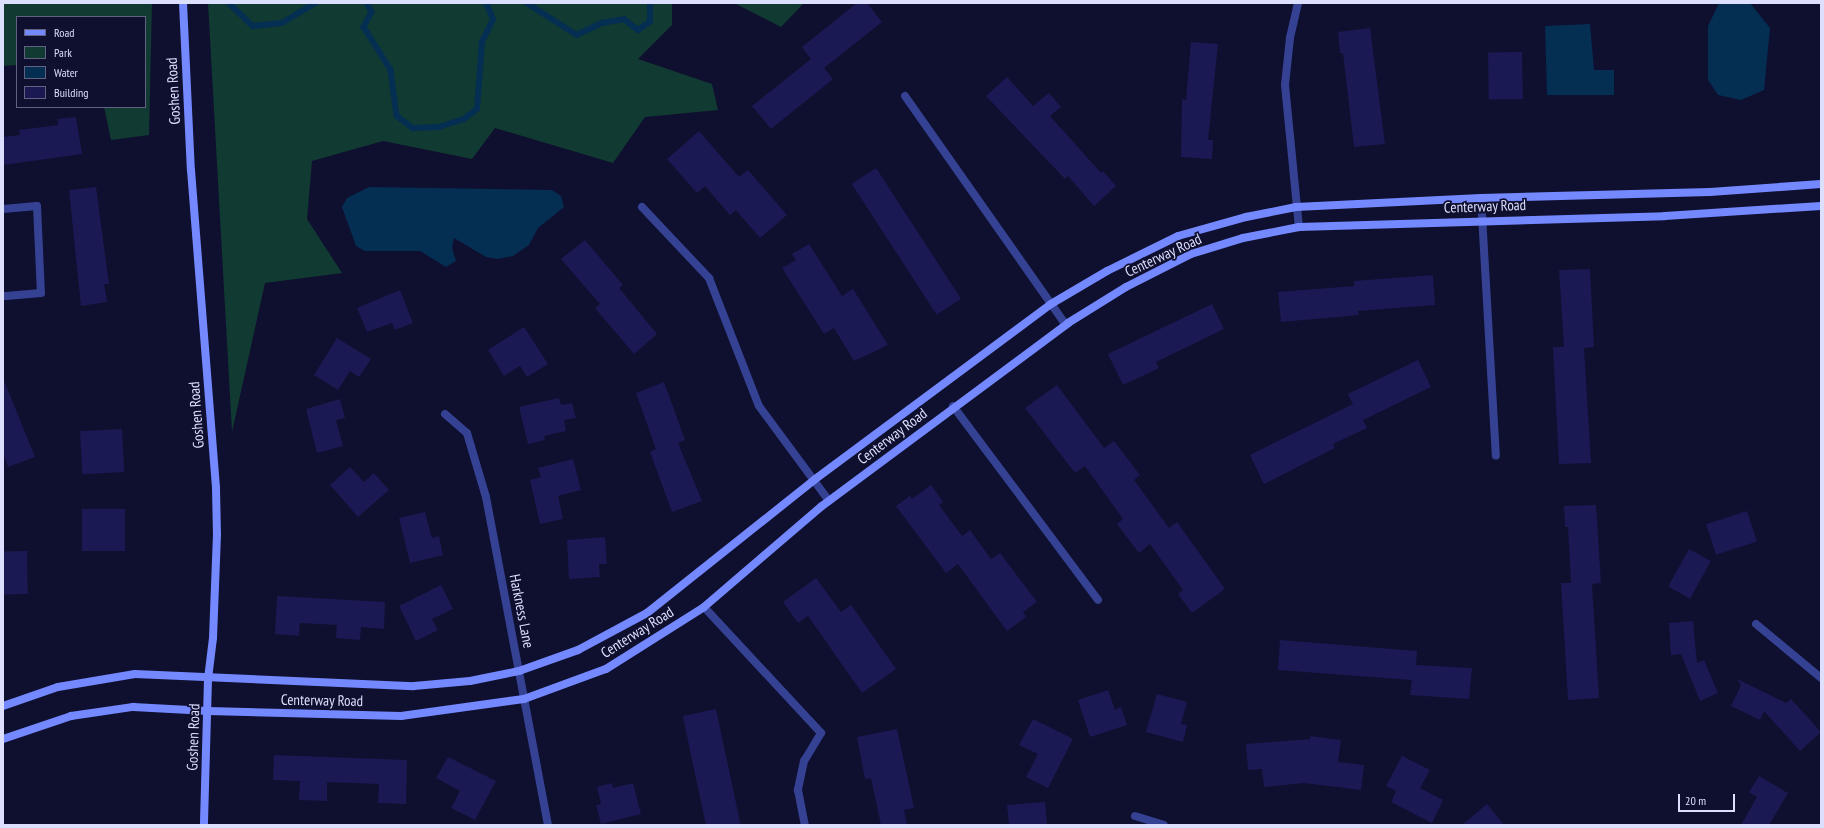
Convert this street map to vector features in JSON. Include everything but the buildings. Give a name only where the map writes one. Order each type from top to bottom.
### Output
[{"type":"street","name":"Goshen Road","points":[[183,3],[191,170],[216,488],[214,623],[208,679],[204,825]]},
{"type":"street","points":[[1298,3],[1290,38],[1285,85],[1299,227]]},
{"type":"street","points":[[905,96],[1066,325]]},
{"type":"street","name":"Centerway Road","points":[[3,706],[58,687],[136,674],[208,679],[414,686],[470,681],[519,671],[578,650],[647,613],[814,480],[1050,304],[1107,271],[1178,236],[1246,217],[1296,207],[1481,198],[1710,192],[1821,184]]},
{"type":"street","points":[[1481,198],[1496,456]]},
{"type":"street","points":[[3,209],[37,206],[41,292],[3,296]]},
{"type":"street","name":"Centerway Road","points":[[3,739],[71,716],[133,706],[208,712],[401,716],[524,699],[606,669],[704,607],[829,501],[953,406],[1066,325],[1126,287],[1190,254],[1243,238],[1299,227],[1482,220],[1665,216],[1821,206]]},
{"type":"street","points":[[642,207],[709,278],[759,406],[829,501]]},
{"type":"street","points":[[953,406],[1098,600]]},
{"type":"street","name":"Harkness Lane","points":[[446,414],[466,433],[478,468],[548,825]]},
{"type":"street","points":[[704,607],[821,733],[804,761],[798,790],[805,825]]},
{"type":"street","points":[[1756,624],[1821,678]]},
{"type":"street","points":[[1135,816],[1164,825]]},
{"type":"green space","points":[[3,3],[152,3],[149,135],[111,140],[104,108],[146,108],[146,16],[16,16],[16,65],[3,66]]},
{"type":"green space","points":[[208,3],[672,3],[672,25],[638,59],[712,84],[718,110],[645,117],[613,163],[495,128],[472,159],[383,141],[312,161],[307,219],[342,273],[265,283],[232,432]]},
{"type":"green space","points":[[734,3],[804,3],[781,27]]},
{"type":"water","points":[[1719,3],[1750,3],[1770,28],[1764,90],[1741,100],[1718,95],[1708,80],[1708,26]]},
{"type":"water","points":[[1590,24],[1594,70],[1614,70],[1614,95],[1547,95],[1545,26]]},
{"type":"water","points":[[369,187],[552,190],[561,196],[564,207],[538,228],[529,245],[513,256],[498,259],[486,257],[454,238],[452,248],[456,261],[446,267],[420,251],[365,251],[356,246],[342,207],[347,198]]},
{"type":"waterway","points":[[229,3],[253,26],[282,23],[315,3]]},
{"type":"waterway","points":[[367,3],[372,12],[364,27],[391,70],[397,116],[413,128],[439,127],[464,119],[477,109],[482,42],[493,19],[486,3]]},
{"type":"waterway","points":[[527,3],[577,35],[602,23],[624,19],[638,30],[650,22],[650,3]]}]
